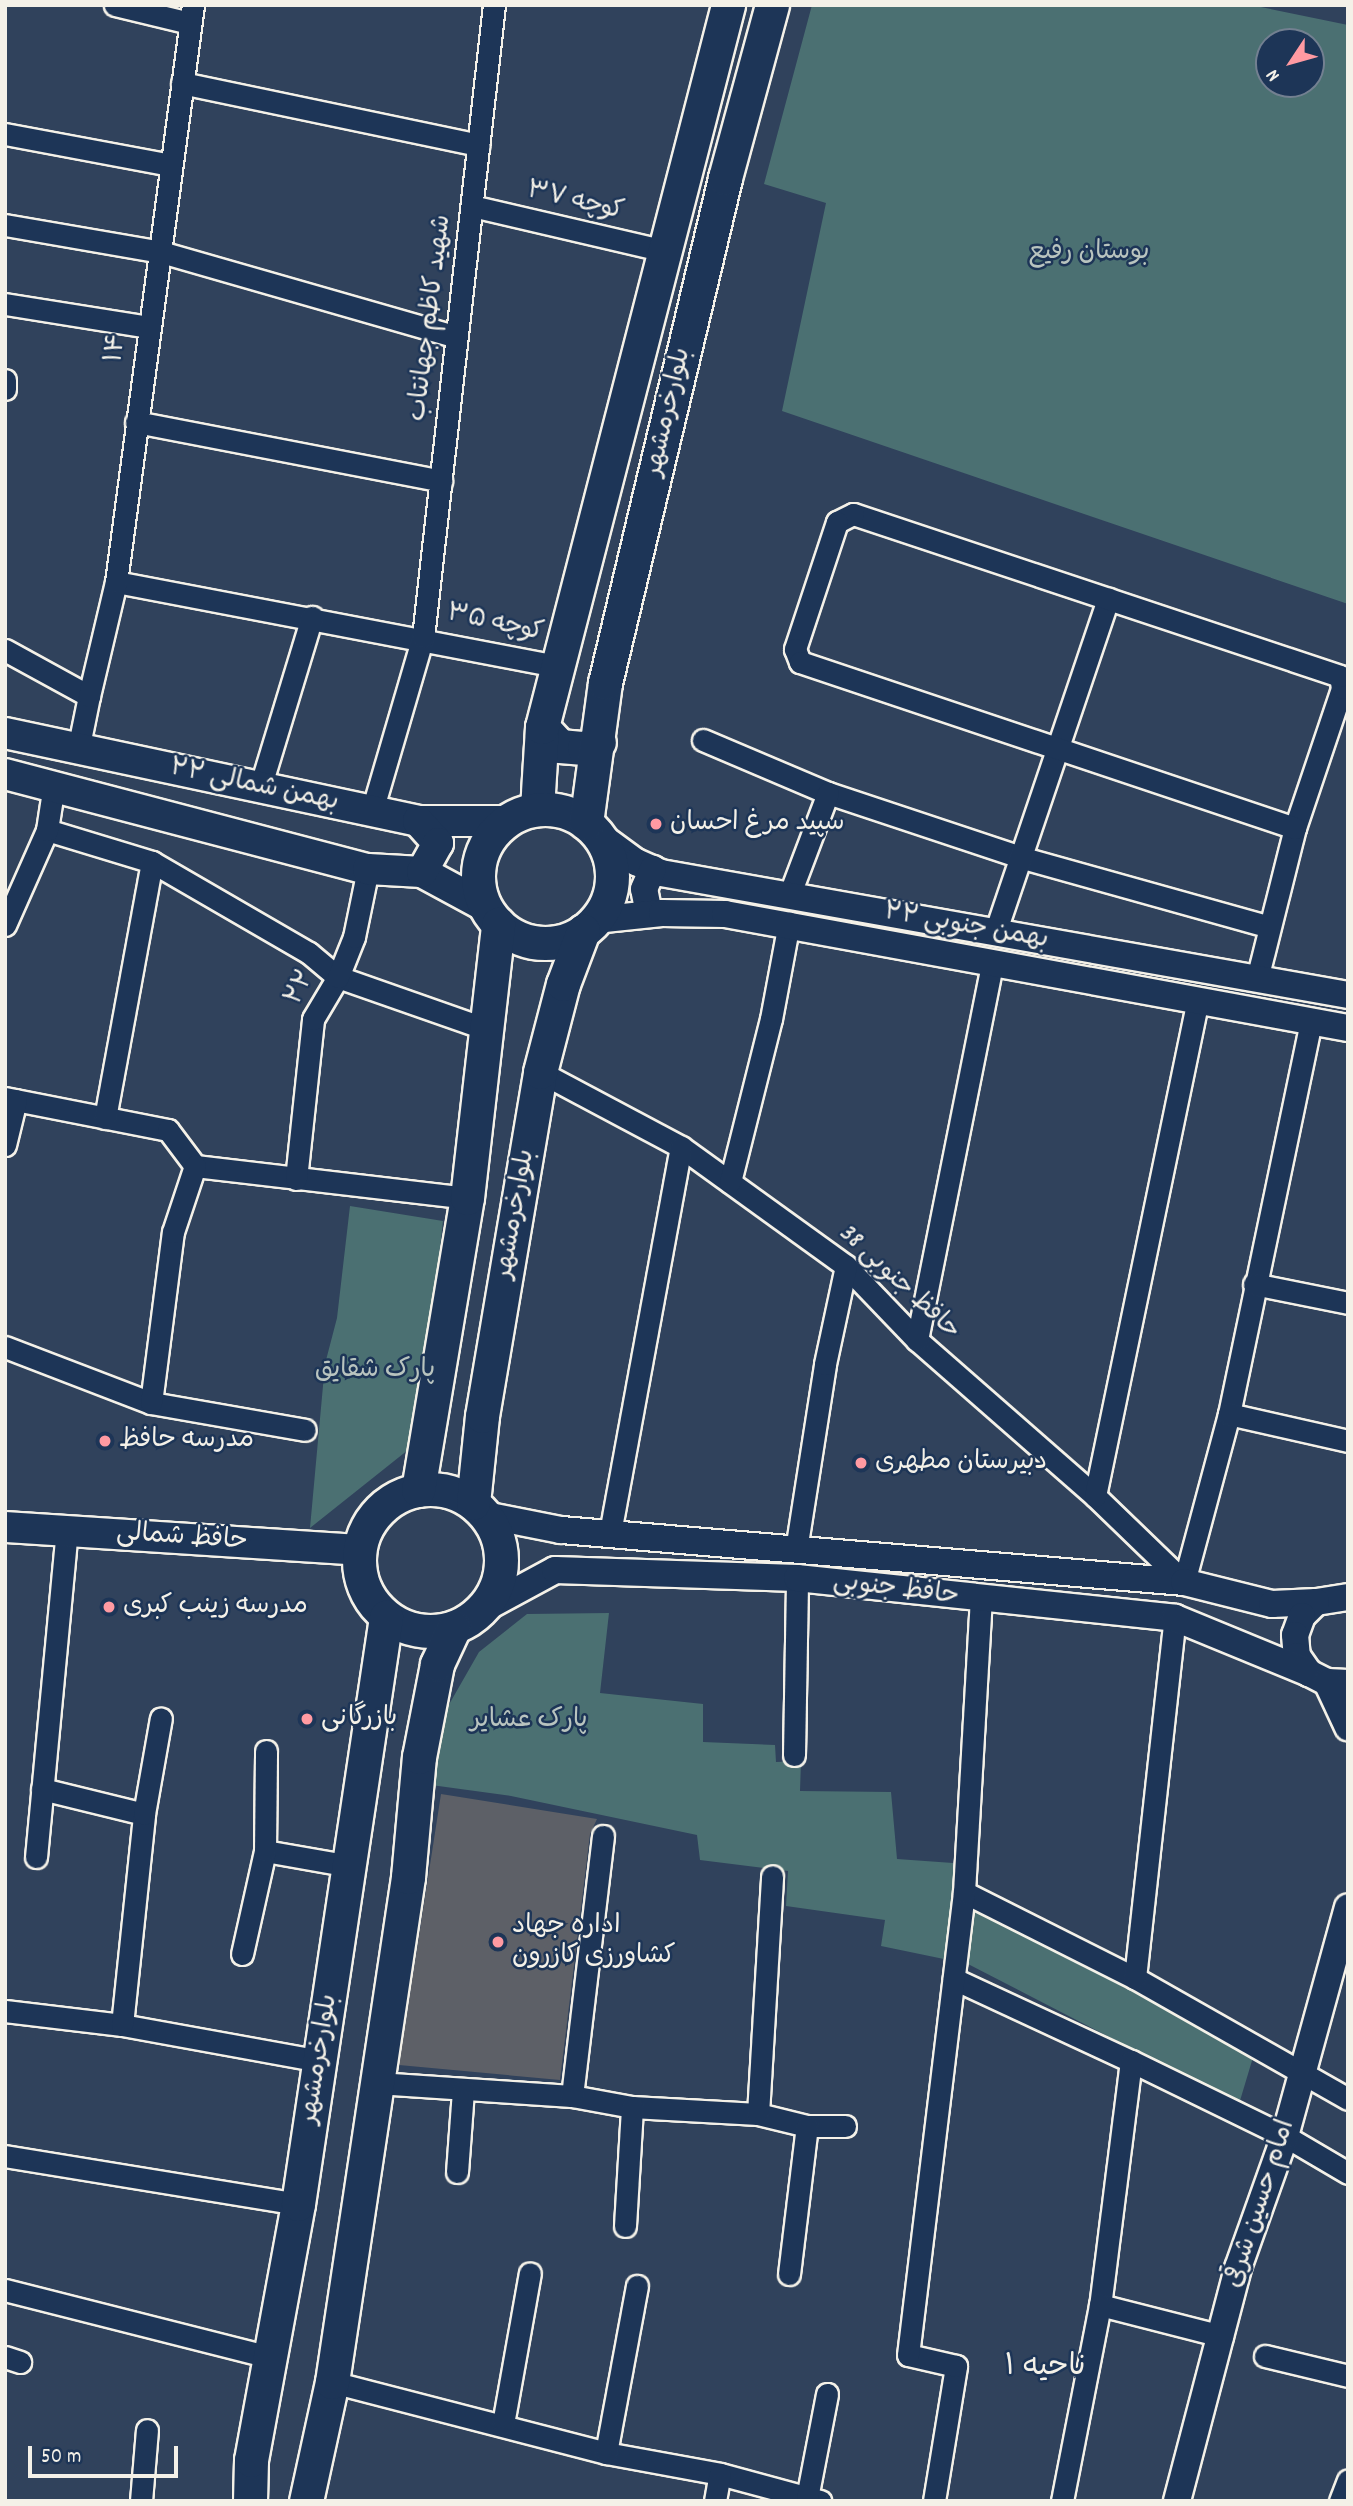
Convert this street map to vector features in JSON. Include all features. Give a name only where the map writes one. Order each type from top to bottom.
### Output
[{"type":"main road","name":"بلوارخرمشهر","points":[[537,809],[541,727],[666,251],[727,5]]},
{"type":"main road","name":"بلوارخرمشهر","points":[[591,828],[604,683],[725,178],[772,5]]},
{"type":"main road","points":[[541,727],[560,746],[584,748],[599,742]]},
{"type":"main road","name":"۲۲ بهمن شمالی","points":[[5,733],[418,821],[504,821]]},
{"type":"main road","name":"۲۲ بهمن شمالی","points":[[5,774],[54,784],[368,869],[422,872],[492,915]]},
{"type":"main road","points":[[537,809],[571,814],[591,828],[608,854],[612,879],[604,907],[589,925],[551,943],[533,942],[492,915],[478,865],[483,848],[504,821],[537,809]]},
{"type":"main road","points":[[418,821],[438,842],[422,872]]},
{"type":"main road","name":"بلوارخرمشهر","points":[[418,1490],[467,1198],[489,1030],[495,979],[492,915]]},
{"type":"main road","name":"بلوارخرمشهر","points":[[479,1509],[482,1416],[540,1072],[563,985],[589,925]]},
{"type":"main road","points":[[495,979],[513,960],[530,957],[550,967],[563,985]]},
{"type":"main road","points":[[432,1406],[451,1428],[466,1429],[482,1416]]},
{"type":"main road","points":[[418,1490],[447,1491],[479,1509],[495,1529],[501,1562],[493,1595],[483,1609],[454,1628],[419,1631],[386,1616],[363,1584],[359,1550],[379,1510],[418,1490]]},
{"type":"main road","name":"حافظ شمالی","points":[[5,1527],[359,1550]]},
{"type":"main road","name":"بلوارخرمشهر","points":[[250,2501],[251,2460],[273,2358],[298,2204],[386,1616]]},
{"type":"main road","points":[[306,2501],[332,2382],[408,1877],[419,1758],[438,1664],[454,1628]]},
{"type":"main road","points":[[380,1659],[395,1647],[408,1646],[438,1664]]},
{"type":"street","points":[[116,5],[191,14]]},
{"type":"street","name":"شهید کاظم جهانتاب","points":[[372,811],[423,638],[441,481],[453,337],[472,206],[494,5]]},
{"type":"street","name":"۱۴","points":[[78,750],[116,582],[191,14]]},
{"type":"street","points":[[182,83],[479,145]]},
{"type":"street","points":[[5,134],[170,165]]},
{"type":"street","name":"کوچه ۳۷","points":[[472,206],[666,251]]},
{"type":"street","points":[[5,225],[161,252],[453,337]]},
{"type":"street","points":[[5,304],[148,327]]},
{"type":"street","points":[[5,380],[5,389]]},
{"type":"street","points":[[136,422],[441,481]]},
{"type":"street","points":[[1257,979],[1266,926],[1295,828],[1342,688],[1340,676],[853,514],[837,522],[795,649],[800,662],[1295,828]]},
{"type":"street","name":"کوچه ۳۵","points":[[116,582],[423,638],[556,666]]},
{"type":"street","points":[[995,933],[1023,858],[1108,599]]},
{"type":"street","points":[[260,788],[312,617]]},
{"type":"street","points":[[5,650],[89,696]]},
{"type":"street","points":[[704,740],[828,793],[1023,858],[1266,926]]},
{"type":"street","points":[[5,925],[47,830],[54,784]]},
{"type":"street","points":[[789,896],[828,793]]},
{"type":"street","name":"۲۲ بهمن جنوبی","points":[[591,828],[653,869],[789,896],[1348,995]]},
{"type":"street","points":[[47,830],[152,862],[309,953],[338,977],[489,1030]]},
{"type":"street","points":[[105,1118],[152,862]]},
{"type":"street","name":"۲۲","points":[[296,1179],[313,1019],[338,977],[354,937],[368,869]]},
{"type":"street","points":[[649,914],[644,889],[653,869]]},
{"type":"street","name":"۲۲ بهمن جنوبی","points":[[589,925],[649,914],[724,914],[789,923],[1348,1028]]},
{"type":"street","points":[[730,1182],[771,1019],[789,923]]},
{"type":"street","points":[[917,1340],[992,963]]},
{"type":"street","points":[[1095,1496],[1198,999]]},
{"type":"street","points":[[1184,1582],[1229,1414],[1311,1021]]},
{"type":"street","name":"حافظ جنوبی 38","points":[[540,1072],[681,1147],[846,1266],[917,1340],[1095,1496],[1184,1582]]},
{"type":"street","points":[[5,1145],[10,1099],[168,1130],[195,1166],[467,1198]]},
{"type":"street","points":[[610,1533],[681,1147]]},
{"type":"street","points":[[151,1403],[173,1231],[195,1166]]},
{"type":"street","points":[[796,1550],[825,1364],[846,1266]]},
{"type":"street","points":[[1254,1284],[1348,1303]]},
{"type":"street","points":[[5,1347],[151,1403],[304,1430]]},
{"type":"street","points":[[1229,1414],[1348,1441]]},
{"type":"street","name":"حافظ جنوبی","points":[[479,1509],[561,1530],[1184,1582],[1272,1604],[1348,1597]]},
{"type":"street","points":[[36,1857],[67,1530]]},
{"type":"street","points":[[483,1609],[555,1570],[546,1540],[561,1530]]},
{"type":"street","name":"حافظ جنوبی","points":[[555,1570],[797,1578],[981,1601],[1175,1618],[1328,1679]]},
{"type":"street","points":[[794,1755],[797,1578]]},
{"type":"street","points":[[934,2501],[956,2366],[908,2356],[964,1892],[981,1601]]},
{"type":"street","points":[[1316,1602],[1302,1616],[1295,1635],[1297,1656],[1328,1679],[1348,1727]]},
{"type":"street","points":[[1135,1978],[1175,1618]]},
{"type":"street","points":[[121,2025],[144,1814],[161,1718]]},
{"type":"street","points":[[242,1954],[265,1851],[266,1751]]},
{"type":"street","points":[[42,1789],[144,1814]]},
{"type":"street","points":[[572,2096],[603,1836]]},
{"type":"street","points":[[265,1851],[349,1866]]},
{"type":"street","points":[[758,2114],[772,1876]]},
{"type":"street","points":[[964,1892],[1135,1978],[1348,2099]]},
{"type":"street","name":"امام حسین شرقی","points":[[1177,2501],[1238,2268],[1285,2137],[1300,2072],[1340,1961],[1348,1908]]},
{"type":"street","points":[[954,1979],[1131,2061],[1285,2137],[1348,2173]]},
{"type":"street","points":[[5,2011],[121,2025],[320,2061]]},
{"type":"street","points":[[1062,2501],[1100,2305],[1131,2061]]},
{"type":"street","points":[[377,2083],[572,2096],[632,2107],[758,2114],[807,2126],[845,2126]]},
{"type":"street","points":[[457,2172],[463,2090]]},
{"type":"street","points":[[625,2226],[632,2107]]},
{"type":"street","points":[[789,2274],[807,2126]]},
{"type":"street","points":[[5,2156],[298,2204]]},
{"type":"street","points":[[503,2424],[530,2273]]},
{"type":"street","points":[[606,2453],[637,2286]]},
{"type":"street","points":[[5,2290],[273,2358]]},
{"type":"street","points":[[1100,2305],[1222,2336]]},
{"type":"street","points":[[1265,2356],[1348,2376]]},
{"type":"street","points":[[332,2382],[503,2424],[606,2453],[720,2474],[814,2499],[827,2394]]},
{"type":"street","points":[[141,2501],[147,2430]]},
{"type":"street","points":[[715,2501],[720,2474]]},
{"type":"street","points":[[1340,2501],[1348,2480]]},
{"type":"green space","name":"بوستان رفیع","points":[[812,5],[1251,5],[1348,25],[1348,604],[782,411],[826,203],[764,184]]},
{"type":"green space","name":"پارک شقایق","points":[[350,1206],[443,1221],[418,1442],[310,1528],[325,1364],[337,1318]]},
{"type":"green space","name":"پارک عشایر","points":[[609,1613],[600,1693],[703,1704],[703,1742],[775,1745],[776,1762],[801,1761],[800,1791],[891,1792],[897,1859],[953,1863],[957,1895],[1254,2054],[1239,2104],[968,1964],[881,1946],[885,1920],[786,1906],[788,1871],[700,1860],[697,1835],[511,1796],[431,1785],[447,1708],[479,1652],[527,1614]]},
{"type":"building","name":"اداره جهاد کشاورزی کازرون","points":[[441,1794],[597,1819],[590,1834],[560,2080],[399,2065]]},
{"type":"place","name":"سپید مرغ احسان","points":[[656,824]]},
{"type":"place","name":"مدرسه حافظ","points":[[105,1441]]},
{"type":"place","name":"دبیرستان مطهری","points":[[861,1463]]},
{"type":"place","name":"مدرسه زینب کبری","points":[[109,1607]]},
{"type":"place","name":"بازرگانی","points":[[307,1719]]},
{"type":"place","name":"اداره جهاد کشاورزی کازرون","points":[[498,1942]]},
{"type":"district","name":"ناحیه ۱","points":[[1045,2369]]}]
